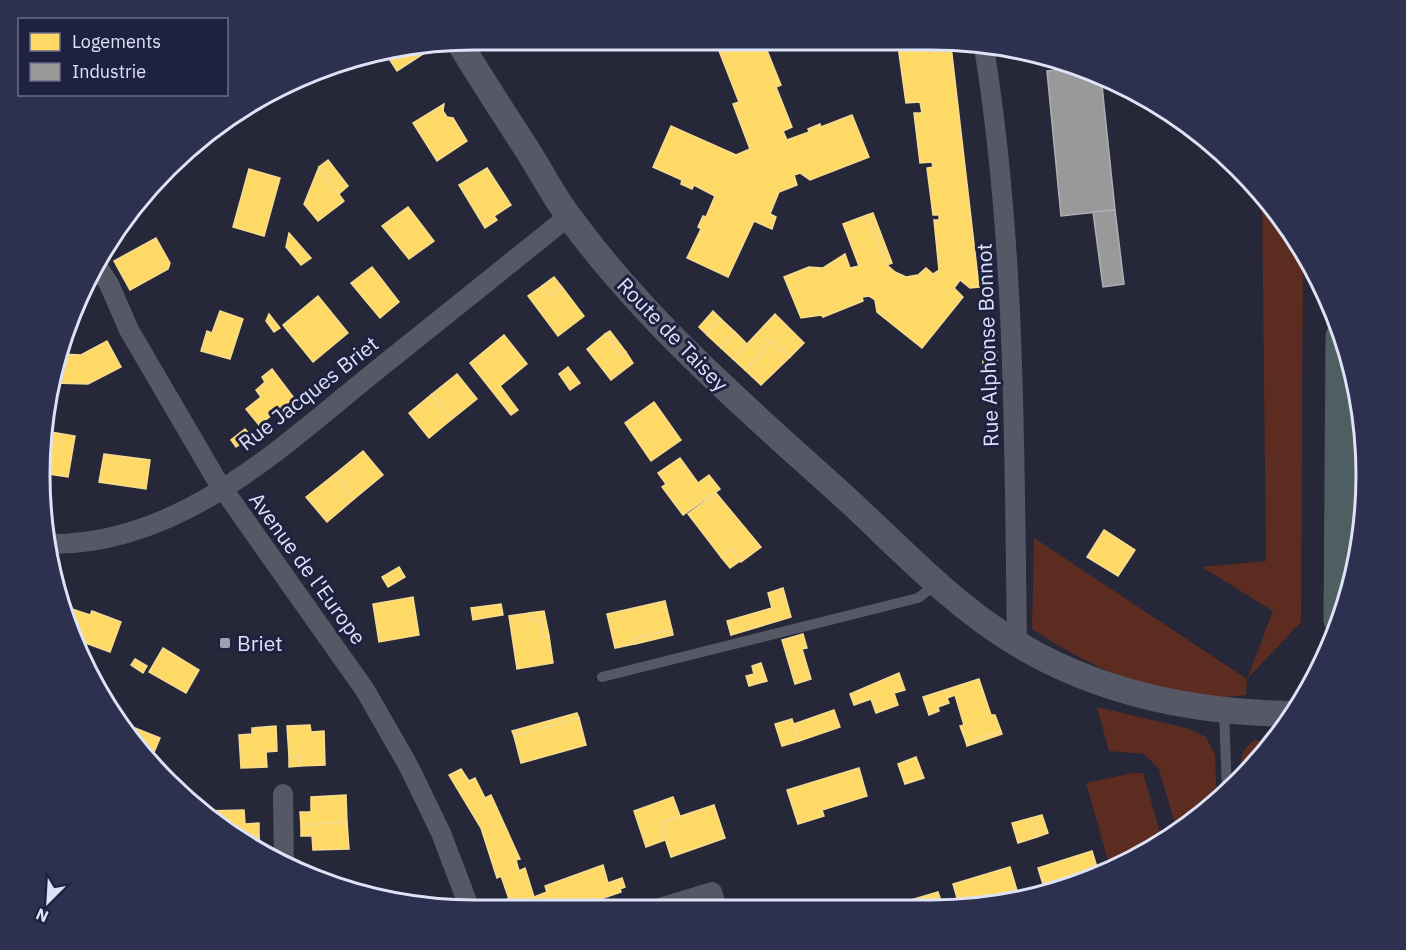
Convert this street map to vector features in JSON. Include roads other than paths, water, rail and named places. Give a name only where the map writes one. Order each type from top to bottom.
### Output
[{"type":"highway","points":[[1340,591],[1342,364]]},
{"type":"street","name":"Route de Taisey","points":[[464,50],[569,216],[612,271],[682,348],[938,583],[992,628],[1017,644],[1070,671],[1166,702],[1224,711],[1283,714]]},
{"type":"street","name":"Rue Alphonse Bonnot","points":[[985,53],[1005,214],[1014,368],[1017,644]]},
{"type":"street","name":"Rue Jacques Briet","points":[[55,544],[76,545],[104,541],[182,513],[222,489],[269,457],[569,216]]},
{"type":"street","name":"Avenue de l'Europe","points":[[101,272],[146,361],[222,489],[365,690],[408,765],[427,804],[466,900]]},
{"type":"street","points":[[283,794],[284,855]]},
{"type":"lane","points":[[602,677],[918,598],[938,583]]},
{"type":"lane","points":[[1224,711],[1227,781]]},
{"type":"place","name":"Briet","points":[[225,643]]}]
